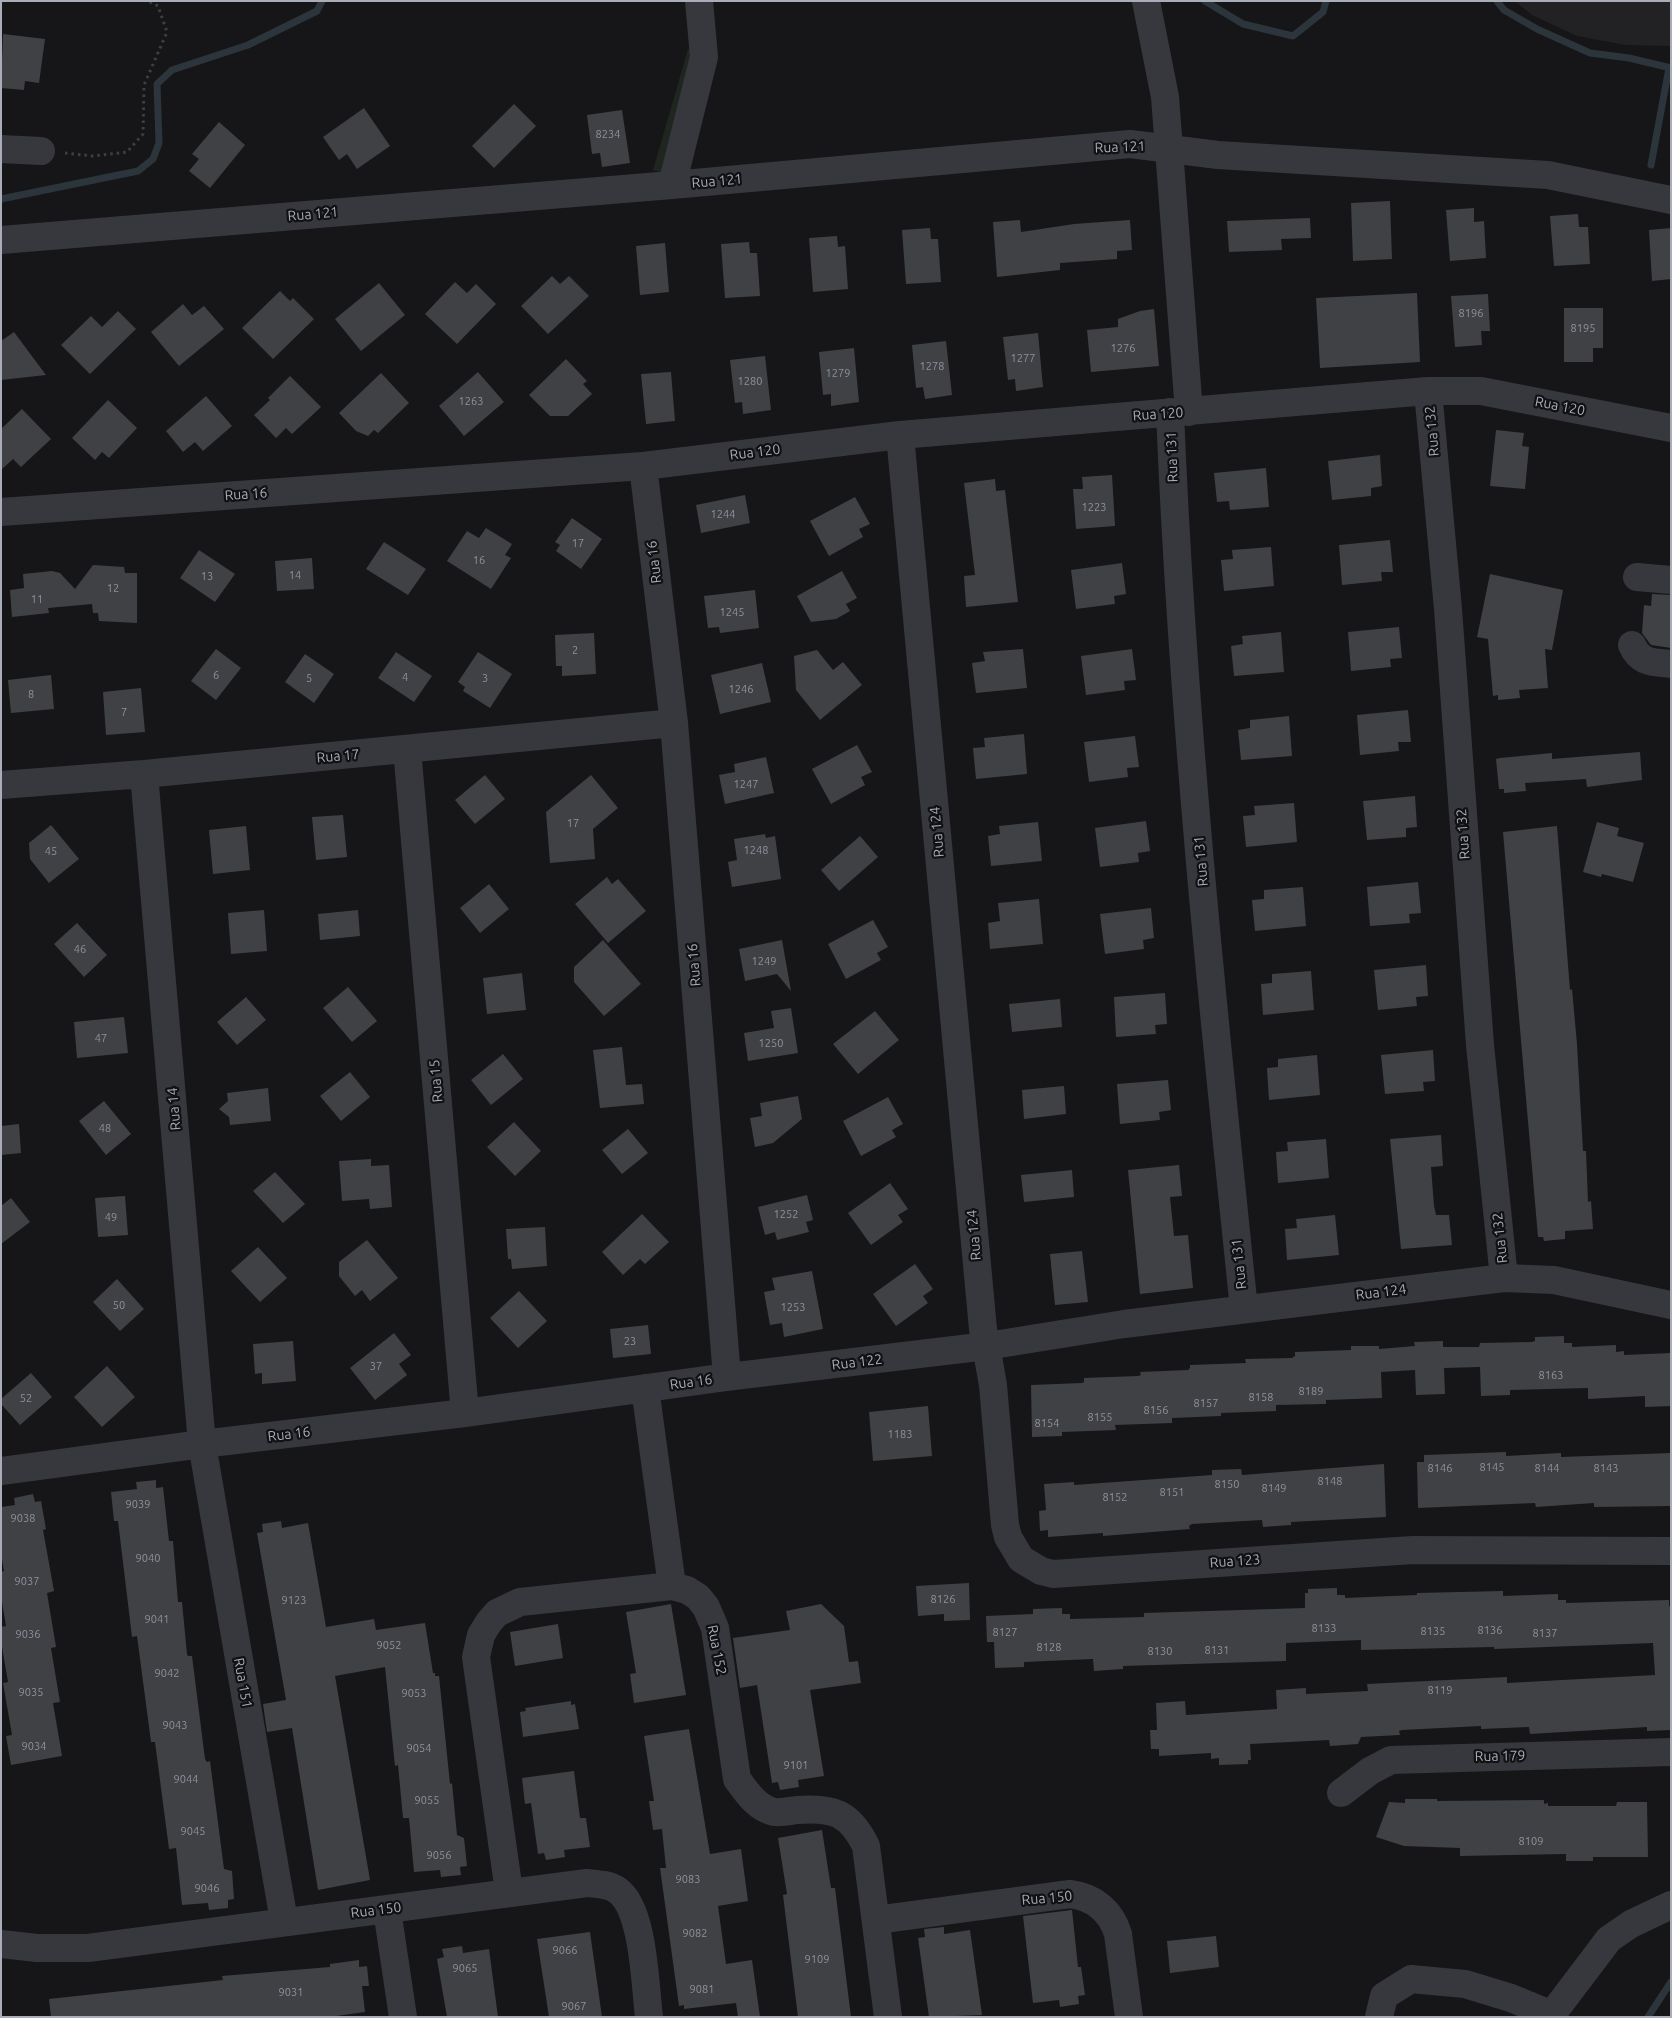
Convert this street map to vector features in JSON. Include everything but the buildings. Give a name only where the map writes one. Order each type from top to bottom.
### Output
[{"type":"street","points":[[672,185],[704,57],[699,1]]},
{"type":"street","points":[[1146,1],[1164,97],[1180,412]]},
{"type":"street","name":"Rua 121","points":[[1,240],[672,185],[1130,144],[1218,155],[1548,175],[1671,200]]},
{"type":"street","points":[[1,149],[41,150]]},
{"type":"street","name":"Rua 120","points":[[643,466],[900,435],[1428,391],[1481,391],[1671,428]]},
{"type":"street","name":"Rua 132","points":[[1428,391],[1448,619],[1479,1035],[1504,1278]]},
{"type":"street","name":"Rua 131","points":[[1180,412],[1182,633],[1220,1080],[1244,1309]]},
{"type":"street","name":"Rua 124","points":[[900,435],[976,1257],[987,1346],[1124,1324],[1504,1278],[1554,1280],[1671,1305]]},
{"type":"street","name":"Rua 16","points":[[1,512],[643,466],[674,723],[727,1377],[466,1413],[202,1444],[1,1471]]},
{"type":"street","points":[[1637,576],[1671,580]]},
{"type":"street","points":[[1632,645],[1636,654],[1643,661],[1671,664]]},
{"type":"street","name":"Rua 17","points":[[1,785],[407,750],[674,723]]},
{"type":"street","name":"Rua 15","points":[[407,750],[466,1413]]},
{"type":"street","name":"Rua 14","points":[[144,774],[202,1444]]},
{"type":"street","name":"Rua 122","points":[[727,1377],[987,1346]]},
{"type":"street","name":"Rua 123","points":[[987,1346],[993,1385],[1005,1525],[1011,1543],[1021,1559],[1041,1571],[1066,1574],[1413,1550],[1671,1551]]},
{"type":"street","points":[[645,1388],[672,1586]]},
{"type":"street","name":"Rua 151","points":[[202,1444],[284,1921]]},
{"type":"street","name":"Rua 152","points":[[509,1892],[476,1656],[481,1635],[498,1613],[520,1602],[672,1586],[688,1590],[698,1597],[706,1607],[714,1628],[737,1780],[748,1795],[760,1806],[775,1812],[818,1809],[837,1814],[856,1827],[866,1846],[888,2017]]},
{"type":"street","name":"Rua 179","points":[[1341,1794],[1370,1770],[1391,1760],[1671,1752]]},
{"type":"street","name":"Rua 150","points":[[1,1944],[36,1948],[88,1948],[587,1883],[607,1886],[625,1897],[638,1931],[649,2017]]},
{"type":"street","name":"Rua 150","points":[[876,1920],[1070,1894],[1091,1899],[1107,1912],[1114,1922],[1118,1934],[1129,2017]]},
{"type":"street","points":[[1379,2017],[1384,1996],[1410,1979],[1466,1984],[1511,1998],[1551,2016],[1610,1939],[1631,1924],[1671,1905]]},
{"type":"street","points":[[387,1910],[403,2017]]},
{"type":"path","points":[[41,150],[93,156],[127,152],[143,134],[144,85],[167,32],[158,6],[148,1]]},
{"type":"shaded area","points":[[1515,1],[1671,1],[1671,46],[1626,45],[1577,36],[1532,15]]},
{"type":"shaded area","points":[[688,49],[698,52],[664,173],[653,170]]},
{"type":"waterway","points":[[1,199],[138,171],[153,159],[159,143],[157,84],[172,70],[248,45],[317,11],[322,1]]},
{"type":"waterway","points":[[1205,1],[1243,24],[1293,36],[1323,12],[1326,1]]},
{"type":"waterway","points":[[1497,1],[1504,10],[1537,29],[1590,53],[1629,58],[1671,68]]},
{"type":"waterway","points":[[1651,165],[1669,68]]},
{"type":"waterway","points":[[1648,2017],[1671,1982]]}]
